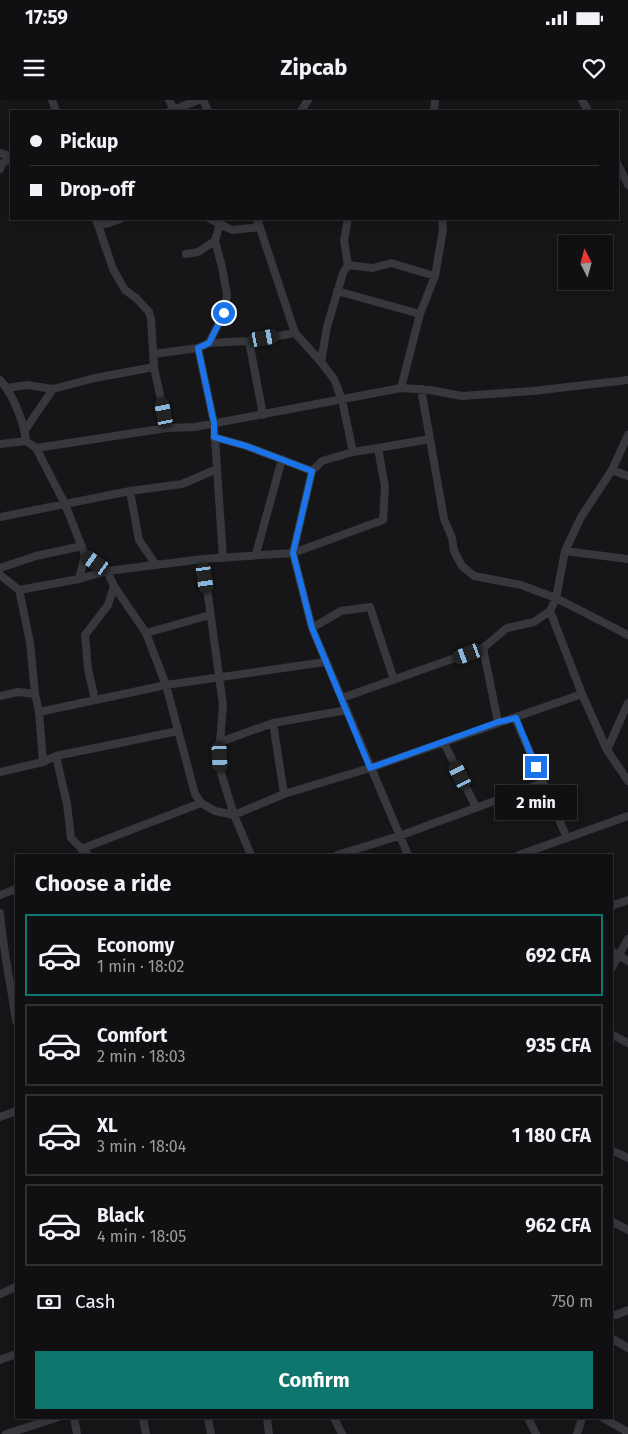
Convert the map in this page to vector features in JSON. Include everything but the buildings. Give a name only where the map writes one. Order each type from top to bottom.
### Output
[{"type":"street","points":[[169,100],[172,110],[199,100]]},
{"type":"street","points":[[0,169],[3,163],[10,158]]},
{"type":"street","points":[[619,167],[628,185]]},
{"type":"street","points":[[97,220],[106,224],[117,220]]},
{"type":"street","points":[[97,220],[113,269],[125,290],[136,298],[149,312],[154,367],[167,428]]},
{"type":"street","points":[[257,220],[295,333],[334,379],[342,400],[353,452]]},
{"type":"street","points":[[321,362],[327,327],[337,291],[343,273],[348,266],[344,240],[348,220]]},
{"type":"street","points":[[401,388],[420,314],[435,276],[443,230],[442,220]]},
{"type":"street","points":[[209,343],[224,313],[226,295],[222,267],[215,241],[220,221],[232,230],[260,227]]},
{"type":"street","points":[[186,254],[198,252],[215,241]]},
{"type":"street","points":[[348,266],[373,268],[391,263],[435,276]]},
{"type":"street","points":[[337,291],[420,314]]},
{"type":"street","points":[[154,354],[198,348],[209,343],[249,341],[295,333]]},
{"type":"street","points":[[249,341],[263,415]]},
{"type":"street","points":[[198,348],[214,423],[223,558]]},
{"type":"street","points":[[7,388],[27,385],[53,389],[94,378],[154,367]]},
{"type":"street","points":[[0,380],[7,388],[25,430],[26,441]]},
{"type":"street","points":[[36,448],[167,428],[195,427],[401,388],[421,389],[462,396],[533,391],[628,380]]},
{"type":"street","points":[[25,430],[53,389]]},
{"type":"street","points":[[421,389],[444,519],[452,538],[454,551],[462,566],[474,576],[521,586],[556,598],[628,635]]},
{"type":"street","points":[[342,698],[483,648],[507,628],[534,622],[550,611],[556,598],[565,551],[581,517],[612,470],[628,435]]},
{"type":"street","points":[[214,437],[282,459],[312,471]]},
{"type":"street","points":[[408,854],[312,628],[293,553],[312,471],[322,461],[353,452],[430,439]]},
{"type":"street","points":[[0,444],[26,441],[36,448],[65,504],[82,546],[85,556],[79,579]]},
{"type":"street","points":[[19,590],[79,579],[107,571],[202,559],[293,553],[383,520],[385,488],[378,448]]},
{"type":"street","points":[[256,554],[282,459]]},
{"type":"street","points":[[0,517],[130,491],[182,484],[217,469]]},
{"type":"street","points":[[612,470],[628,476]]},
{"type":"street","points":[[130,491],[140,540],[156,565]]},
{"type":"street","points":[[0,568],[36,556],[82,546]]},
{"type":"street","points":[[565,551],[628,559]]},
{"type":"street","points":[[85,556],[107,571],[114,586],[146,633],[166,685],[195,794],[200,803],[215,811],[234,815],[284,794],[370,768],[582,694]]},
{"type":"street","points":[[202,559],[223,705],[220,742],[221,773],[234,815],[251,854]]},
{"type":"street","points":[[0,576],[19,590],[30,642],[43,762]]},
{"type":"street","points":[[95,700],[88,669],[85,635],[108,605],[114,586]]},
{"type":"street","points":[[312,628],[341,611],[370,607],[394,680]]},
{"type":"street","points":[[550,611],[606,750],[628,781]]},
{"type":"street","points":[[146,633],[210,616]]},
{"type":"street","points":[[483,648],[498,722]]},
{"type":"street","points":[[39,712],[166,685],[325,662]]},
{"type":"street","points":[[0,696],[18,692],[35,694]]},
{"type":"street","points":[[606,750],[628,703]]},
{"type":"street","points":[[220,742],[273,723],[347,710]]},
{"type":"street","points":[[516,718],[567,838]]},
{"type":"street","points":[[273,723],[284,794]]},
{"type":"street","points":[[0,772],[43,762],[56,756],[178,731]]},
{"type":"street","points":[[444,743],[476,807]]},
{"type":"street","points":[[56,756],[67,804],[71,838],[87,854]]},
{"type":"street","points":[[340,854],[399,836],[542,783]]},
{"type":"street","points":[[81,849],[200,803]]},
{"type":"street","points":[[522,854],[628,816]]},
{"type":"street","points":[[0,895],[15,889]]},
{"type":"street","points":[[613,905],[628,900]]},
{"type":"street","points":[[0,913],[1,937],[12,965],[15,1007]]},
{"type":"street","points":[[628,939],[615,953],[628,961]]},
{"type":"street","points":[[613,1035],[628,1043]]},
{"type":"street","points":[[0,1117],[15,1112]]},
{"type":"street","points":[[613,1151],[628,1158]]},
{"type":"street","points":[[613,1222],[628,1230]]},
{"type":"street","points":[[0,1294],[15,1288]]},
{"type":"street","points":[[613,1315],[628,1310]]},
{"type":"street","points":[[613,1339],[628,1348]]},
{"type":"street","points":[[0,1360],[15,1354]]},
{"type":"street","points":[[6,1434],[53,1419]]},
{"type":"street","points":[[74,1419],[77,1434]]},
{"type":"street","points":[[143,1419],[146,1434]]},
{"type":"street","points":[[208,1419],[211,1434]]},
{"type":"street","points":[[267,1419],[269,1434]]},
{"type":"street","points":[[334,1419],[342,1434]]},
{"type":"street","points":[[528,1419],[536,1434]]},
{"type":"street","points":[[577,1434],[582,1419]]},
{"type":"street","points":[[605,1419],[628,1432]]},
{"type":"route","points":[[224,313],[209,343],[198,348],[214,423],[214,437],[246,446],[312,471],[293,553],[312,628],[370,768],[498,722],[516,718],[536,767]]}]
